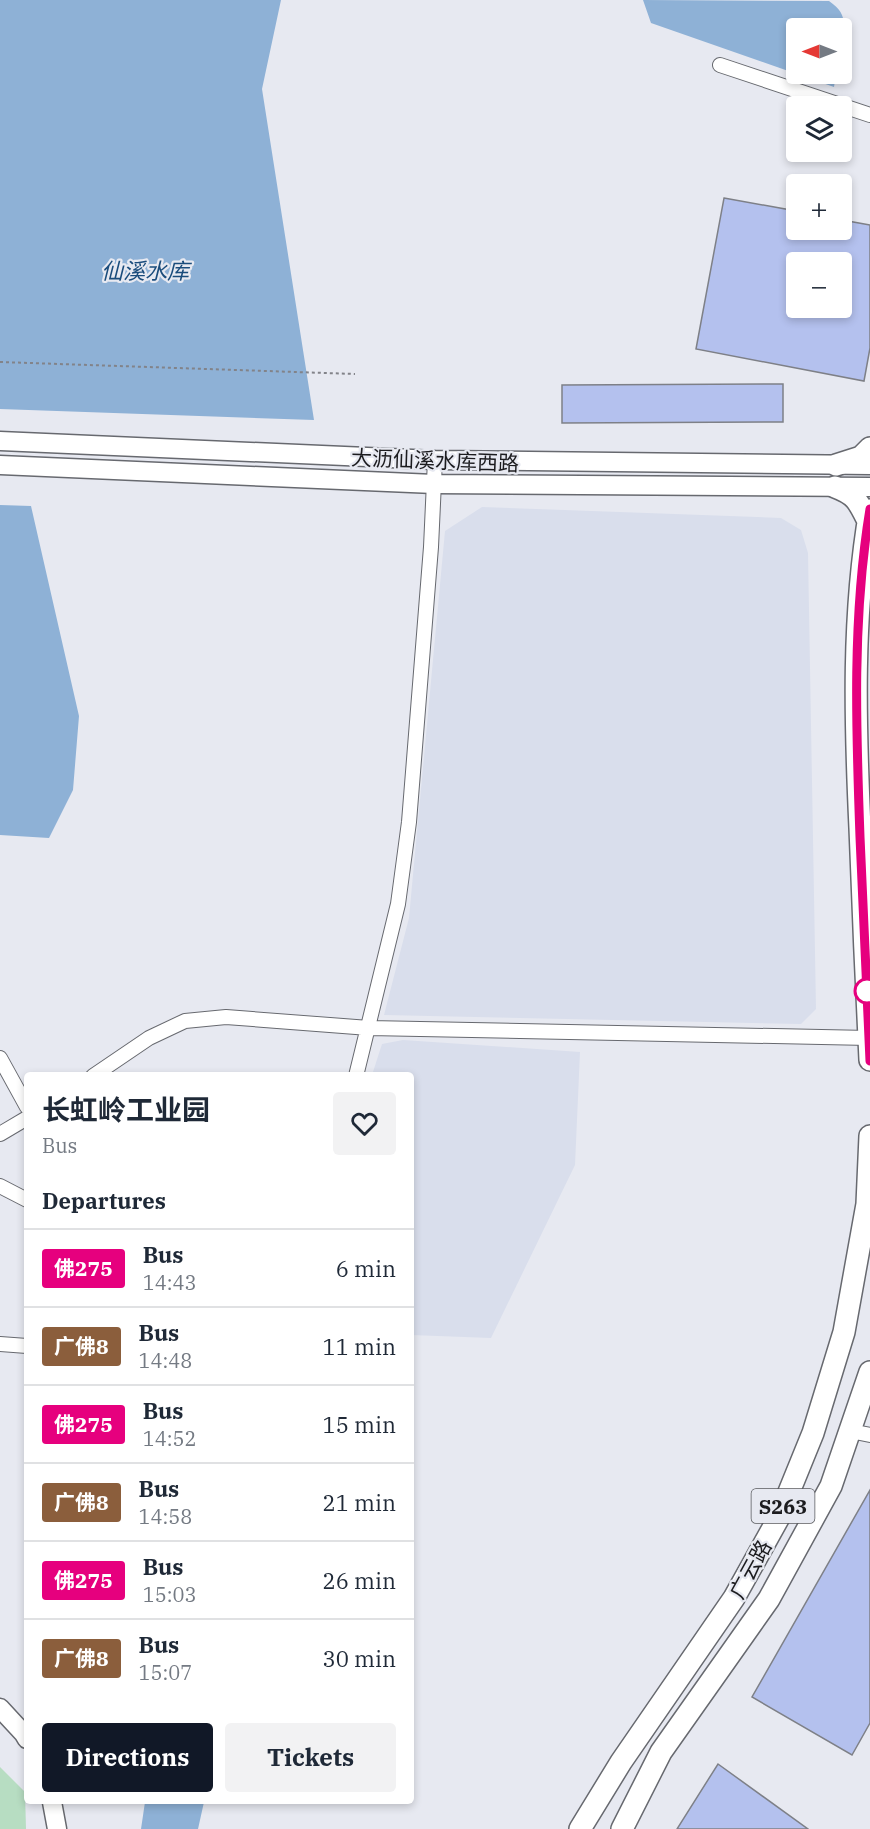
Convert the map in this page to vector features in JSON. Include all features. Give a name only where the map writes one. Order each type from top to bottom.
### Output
[{"type":"main road","points":[[836,465],[861,457],[870,448]]},
{"type":"main road","points":[[835,487],[850,493],[869,515],[859,596],[856,654],[857,753],[870,1060]]},
{"type":"main road","name":"广云路","points":[[580,1829],[621,1762],[734,1598],[778,1519],[813,1433],[844,1332],[867,1204],[870,1136]]},
{"type":"main road","name":"广云路","points":[[622,1829],[661,1752],[769,1599],[860,1433],[870,1372]]},
{"type":"street","points":[[720,65],[870,115]]},
{"type":"street","points":[[0,441],[435,460],[870,465]]},
{"type":"street","points":[[357,1072],[398,904],[409,822],[431,547],[435,460]]},
{"type":"street","name":"大沥仙溪水库西路","points":[[0,465],[434,484],[870,487]]},
{"type":"street","points":[[99,1072],[149,1038],[185,1021],[226,1017],[369,1028],[869,1038]]},
{"type":"street","points":[[0,1058],[24,1102]]},
{"type":"street","points":[[0,1134],[24,1120]]},
{"type":"street","points":[[0,1186],[24,1198]]},
{"type":"street","points":[[0,1344],[24,1346]]},
{"type":"street","points":[[0,1708],[24,1734]]},
{"type":"street","points":[[52,1804],[57,1829]]},
{"type":"path","points":[[0,362],[355,374]]},
{"type":"shaded area","points":[[482,507],[781,518],[801,530],[808,553],[816,1009],[801,1024],[384,1015],[409,918],[445,531]]},
{"type":"shaded area","points":[[403,1040],[580,1052],[575,1165],[491,1338],[414,1335],[414,1072],[373,1072],[382,1044]]},
{"type":"green space","points":[[0,1767],[24,1791],[26,1829],[0,1829]]},
{"type":"water","name":"仙溪水库","points":[[0,0],[281,0],[262,89],[314,420],[0,409]]},
{"type":"water","points":[[643,0],[829,1],[839,9],[843,18],[786,18],[786,70],[651,23]]},
{"type":"water","points":[[0,505],[31,506],[79,716],[73,790],[49,838],[0,835]]},
{"type":"water","points":[[145,1804],[204,1804],[198,1829],[141,1829]]},
{"type":"building","points":[[724,198],[786,209],[786,240],[852,240],[852,222],[870,225],[870,348],[864,381],[696,349]]},
{"type":"building","points":[[783,384],[783,422],[562,423],[562,385]]},
{"type":"building","points":[[870,1490],[870,1723],[852,1755],[752,1697]]},
{"type":"building","points":[[718,1764],[808,1829],[677,1829]]},
{"type":"bus line","name":"佛275","points":[[870,509],[864,542],[856,654],[857,753],[870,1061]]}]
